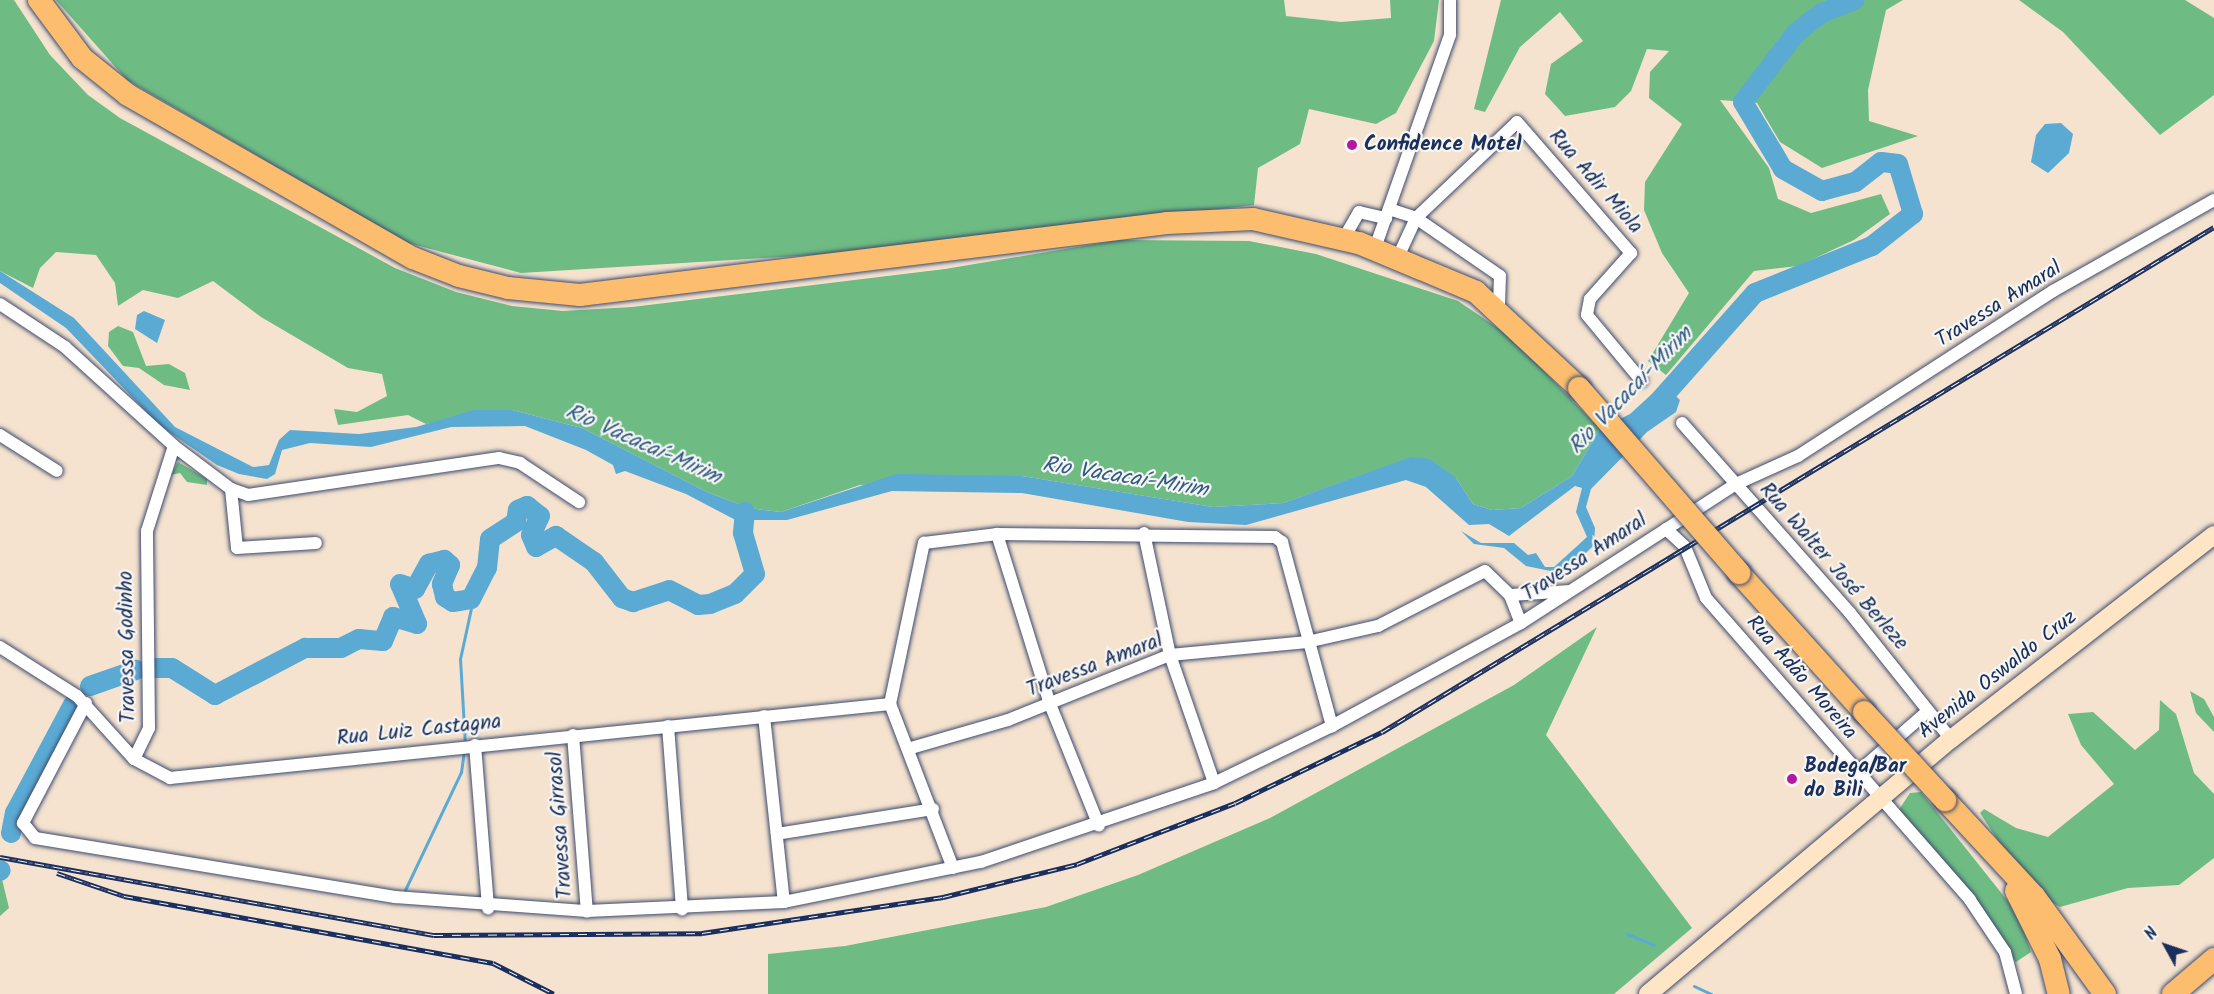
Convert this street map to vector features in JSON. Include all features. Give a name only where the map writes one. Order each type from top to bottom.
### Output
[{"type":"highway","points":[[39,0],[82,58],[128,95],[413,258],[508,288],[580,295],[694,284],[1167,223],[1253,219],[1344,238],[1375,248],[1476,292],[1499,310],[1579,388],[1739,573],[2034,896],[2105,994]]},
{"type":"highway","points":[[1998,859],[2042,939],[2059,994]]},
{"type":"highway","points":[[2174,994],[2214,959]]},
{"type":"street","points":[[1375,248],[1450,35],[1450,0]]},
{"type":"street","name":"Rua Adir Miola","points":[[1416,218],[1517,122],[1631,254],[1590,299],[1587,315],[1641,380]]},
{"type":"street","name":"Travessa Amaral","points":[[911,748],[1050,704],[1170,655],[1307,642],[1378,626],[1485,571],[1510,595],[1521,623],[1736,484],[1798,456],[2053,291],[2214,200]]},
{"type":"street","points":[[1344,238],[1359,212],[1416,218],[1500,276],[1499,310]]},
{"type":"street","points":[[1398,257],[1416,218]]},
{"type":"street","points":[[0,304],[95,374],[174,446],[231,489],[267,494],[334,480],[499,458],[520,463],[579,502]]},
{"type":"street","name":"Rua Walter José Berleze","points":[[1682,423],[1951,739]]},
{"type":"street","points":[[0,435],[57,471]]},
{"type":"street","name":"Travessa Godinho","points":[[134,759],[149,728],[147,531],[174,446]]},
{"type":"street","points":[[231,489],[237,548],[316,543]]},
{"type":"street","name":"Rua Adão Moreira","points":[[1665,529],[1685,548],[1706,598],[1970,900],[2005,952],[2016,994]]},
{"type":"street","points":[[1144,533],[1170,655],[1214,783]]},
{"type":"street","points":[[953,868],[911,748],[890,704],[924,543],[997,534],[1144,533],[1275,537],[1282,542],[1307,642],[1332,726]]},
{"type":"street","points":[[997,534],[1050,704],[1099,826]]},
{"type":"street","name":"Avenida Oswaldo Cruz","points":[[1657,991],[1951,739],[2214,535]]},
{"type":"street","points":[[1510,595],[1570,591]]},
{"type":"street","points":[[86,703],[23,823],[29,835],[323,887],[488,908],[587,911],[682,909],[784,902],[953,868],[1099,826],[1214,783],[1332,726],[1521,623]]},
{"type":"street","name":"Rua Luiz Castagna","points":[[0,647],[86,703],[134,759],[170,778],[890,704]]},
{"type":"street","points":[[1858,772],[1928,711]]},
{"type":"street","points":[[764,716],[784,902]]},
{"type":"street","points":[[668,726],[682,909]]},
{"type":"street","name":"Travessa Girrasol","points":[[573,735],[587,911]]},
{"type":"street","points":[[475,745],[488,908]]},
{"type":"street","points":[[777,834],[933,809]]},
{"type":"green space","points":[[0,0],[14,0],[50,55],[88,95],[120,118],[395,268],[456,292],[512,306],[563,311],[632,307],[945,269],[1119,240],[1249,241],[1316,254],[1458,301],[1511,337],[1600,429],[1572,476],[1521,508],[1492,510],[1473,504],[1456,478],[1365,474],[1283,503],[1213,507],[1022,476],[860,485],[781,512],[749,508],[707,492],[582,428],[512,410],[426,424],[408,415],[338,425],[334,409],[357,412],[387,396],[382,374],[348,368],[261,317],[213,281],[178,298],[143,290],[118,306],[115,283],[96,255],[56,252],[40,268],[33,288],[0,271]]},
{"type":"green space","points":[[56,0],[1284,0],[1286,16],[1341,22],[1391,18],[1390,0],[1439,0],[1434,41],[1396,113],[1376,124],[1309,109],[1300,144],[1258,168],[1254,205],[830,254],[521,273],[408,243],[127,80]]},
{"type":"green space","points":[[1501,0],[1903,0],[1886,10],[1868,90],[1869,121],[1918,136],[1822,168],[1780,142],[1757,103],[1720,100],[1769,168],[1778,199],[1811,213],[1881,194],[1890,214],[1854,240],[1798,266],[1754,271],[1666,375],[1648,361],[1689,293],[1662,253],[1644,210],[1645,182],[1682,124],[1649,98],[1650,72],[1669,51],[1647,49],[1631,91],[1615,107],[1565,116],[1545,94],[1551,64],[1583,41],[1560,12],[1520,47],[1485,112],[1474,109]]},
{"type":"green space","points":[[2019,0],[2185,0],[2214,18],[2214,95],[2160,135],[2063,32]]},
{"type":"green space","points":[[118,326],[133,332],[146,366],[169,364],[185,373],[190,390],[164,385],[139,368],[123,366],[108,346],[109,332]]},
{"type":"green space","points":[[178,462],[207,479],[207,485],[187,482],[180,473],[171,475]]},
{"type":"green space","points":[[1597,627],[1546,735],[1692,928],[1614,994],[768,994],[768,954],[845,946],[1046,907],[1138,875],[1270,818],[1514,685]]},
{"type":"green space","points":[[2190,691],[2204,699],[2214,717],[2214,732],[2196,713]]},
{"type":"green space","points":[[2160,700],[2176,714],[2194,773],[2214,794],[2214,858],[2179,885],[2128,888],[2060,907],[2046,899],[2007,854],[1980,813],[1984,809],[2016,828],[2048,837],[2114,784],[2081,745],[2068,714],[2093,712],[2135,750],[2159,730]]},
{"type":"green space","points":[[1921,792],[2018,914],[2031,952],[2016,962],[1898,811],[1910,793]]},
{"type":"green space","points":[[0,871],[9,908],[0,916]]},
{"type":"water","points":[[2061,123],[2073,134],[2069,153],[2048,173],[2031,162],[2036,135],[2045,124]]},
{"type":"water","name":"Rio Vacacaí-Mirim","points":[[0,271],[74,318],[175,427],[253,467],[269,465],[279,440],[290,430],[359,434],[416,427],[474,410],[512,410],[582,428],[707,492],[749,508],[781,512],[897,474],[1022,476],[1213,507],[1283,503],[1411,457],[1430,459],[1456,478],[1473,504],[1492,510],[1521,508],[1572,476],[1600,429],[1630,414],[1663,384],[1680,400],[1676,412],[1647,432],[1591,489],[1586,507],[1595,528],[1594,545],[1565,574],[1526,566],[1504,548],[1474,544],[1461,531],[1481,543],[1514,543],[1528,555],[1536,553],[1545,567],[1554,567],[1587,537],[1576,512],[1582,488],[1575,486],[1509,536],[1489,524],[1469,525],[1426,487],[1406,480],[1246,525],[1188,522],[1022,493],[892,491],[787,520],[750,520],[745,525],[686,494],[625,471],[616,474],[613,465],[586,450],[525,426],[451,427],[371,447],[310,443],[282,450],[275,474],[267,479],[239,474],[217,465],[159,425],[66,328],[0,283]]},
{"type":"water","points":[[144,311],[165,320],[157,343],[135,329],[137,315]]},
{"type":"waterway","name":"Rio Vacacaí-Mirim","points":[[1652,409],[1755,293],[1872,246],[1913,214],[1898,164],[1881,162],[1855,182],[1822,191],[1783,169],[1743,102],[1796,33],[1822,13],[1855,0]]},
{"type":"waterway","points":[[156,668],[172,668],[215,695],[305,648],[341,648],[359,639],[383,641],[393,617],[417,624],[400,584],[415,589],[429,564],[444,560],[450,565],[442,584],[445,597],[453,602],[471,599],[487,568],[490,539],[516,522],[518,510],[527,506],[540,516],[531,535],[536,547],[556,536],[594,562],[622,598],[633,602],[669,590],[698,605],[710,604],[735,594],[755,574],[743,533],[745,512]]},
{"type":"waterway","points":[[465,745],[460,659],[474,594]]},
{"type":"waterway","points":[[90,686],[136,670]]},
{"type":"waterway","points":[[11,833],[15,813],[73,705]]},
{"type":"waterway","points":[[405,890],[461,772],[464,751]]},
{"type":"waterway","points":[[1627,934],[1654,945]]},
{"type":"waterway","points":[[1694,986],[1711,994]]},
{"type":"railway","points":[[0,857],[434,935],[702,933],[943,897],[1077,864],[1235,803],[1382,732],[2214,227]]},
{"type":"railway","points":[[57,873],[124,896],[493,963],[554,994]]},
{"type":"place","name":"Confidence Motel","points":[[1352,145]]},
{"type":"place","name":"Bodega/Bar do Bili","points":[[1792,779]]}]
